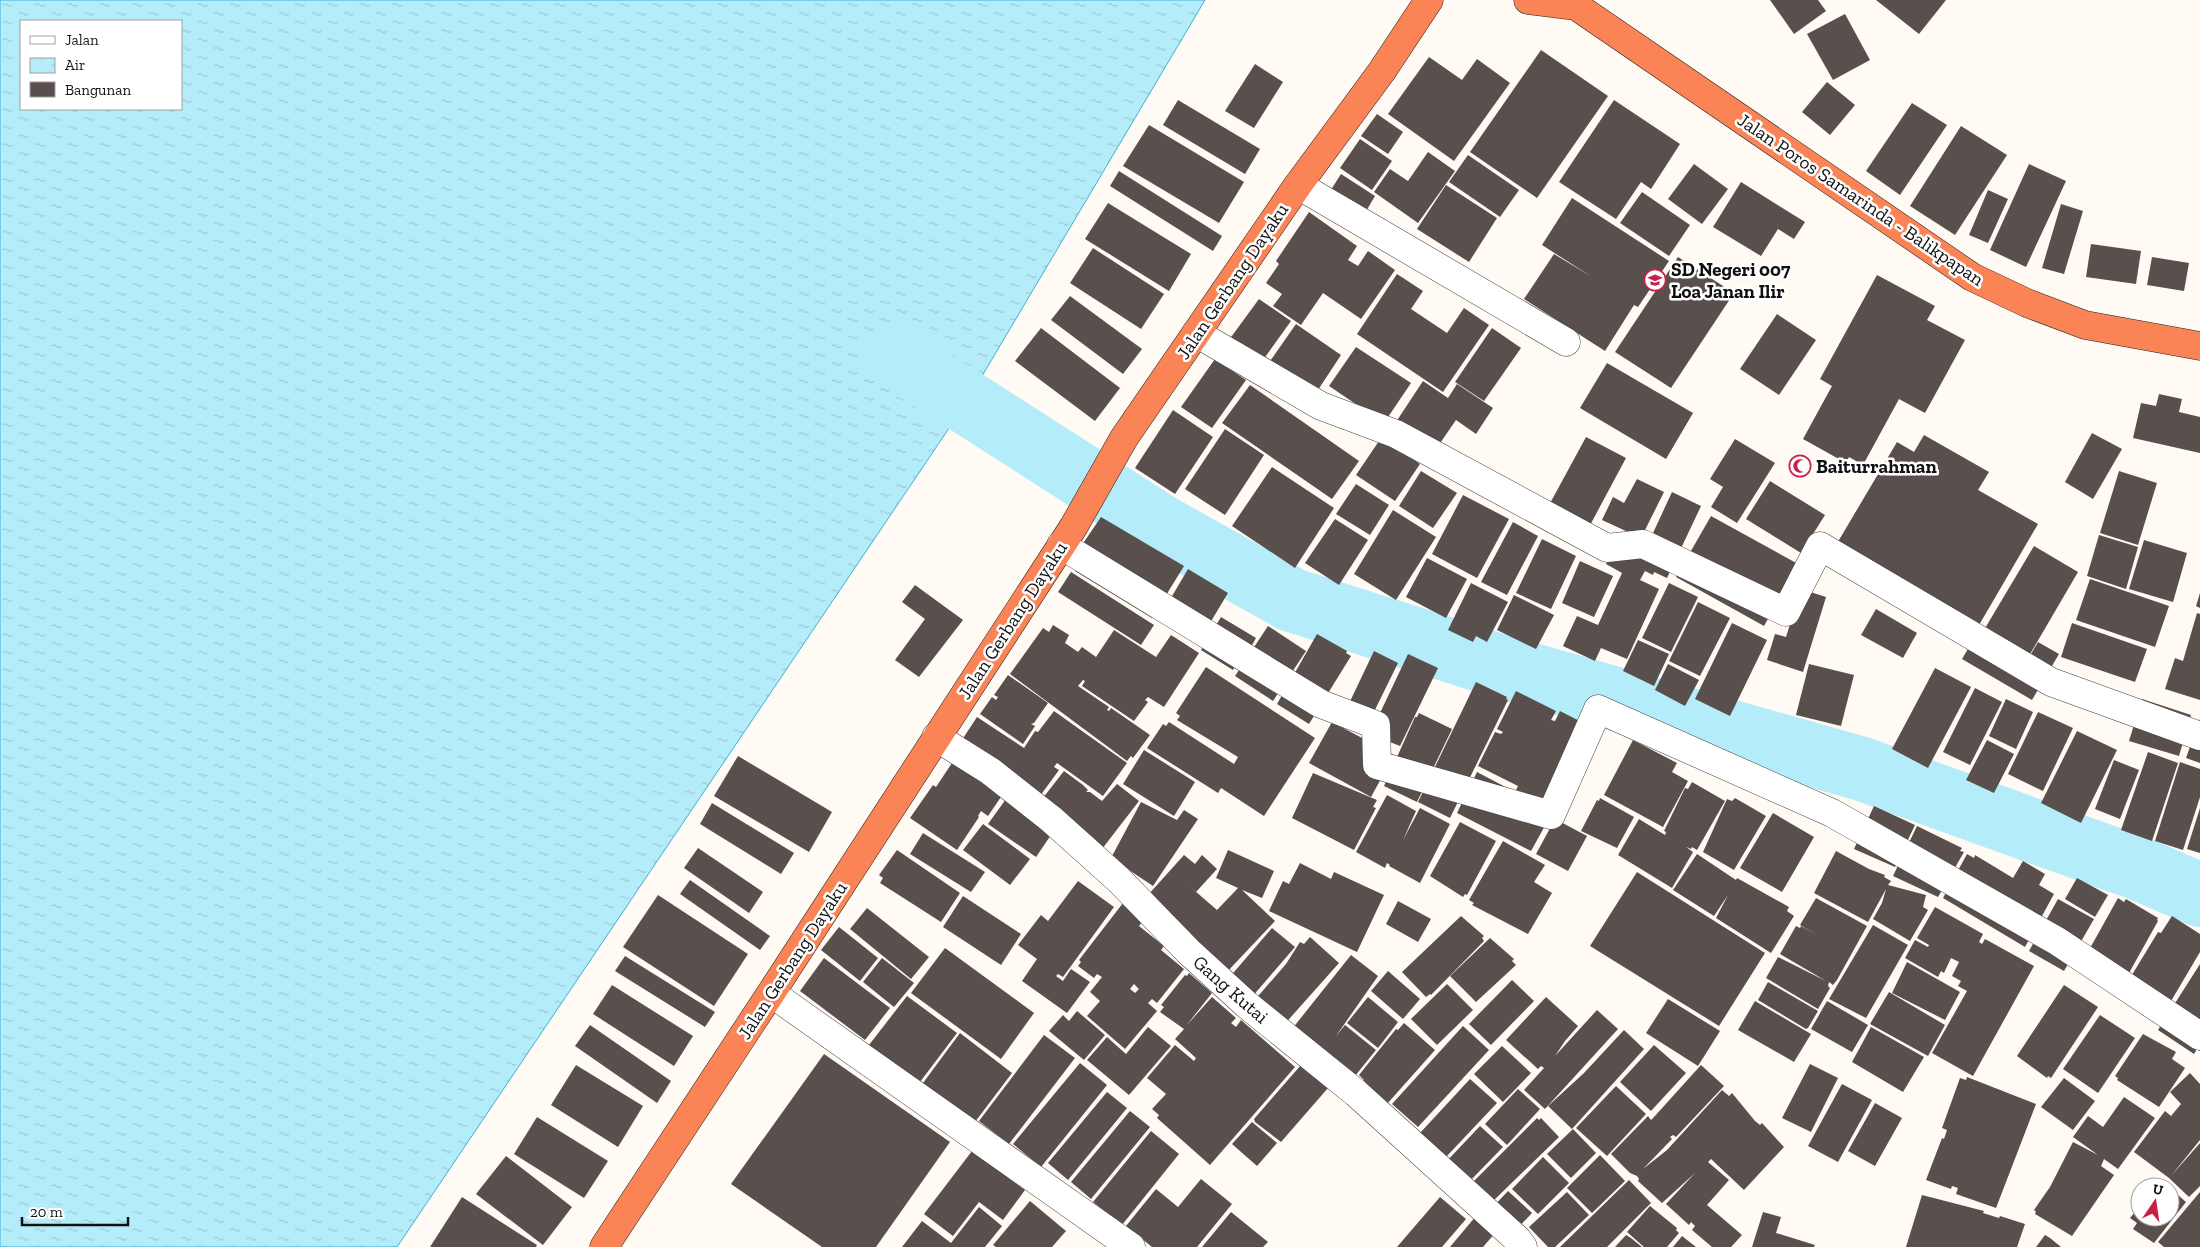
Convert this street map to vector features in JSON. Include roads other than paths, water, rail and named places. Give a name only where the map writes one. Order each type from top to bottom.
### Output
[{"type":"highway","name":"Jalan Gerbang Dayaku","points":[[604,1247],[771,994],[1067,536],[1124,438],[1298,184],[1382,71],[1429,0]]},
{"type":"highway","name":"Jalan Poros Samarinda - Balikpapan","points":[[1528,0],[1575,3],[1972,277],[2027,303],[2085,325],[2200,346]]},
{"type":"street","points":[[1298,184],[1566,342]]},
{"type":"street","points":[[1196,333],[1322,406],[1396,434],[1607,548],[1642,544],[1786,612],[1820,546],[2051,682],[2200,736]]},
{"type":"street","points":[[1067,536],[1321,704],[1376,725],[1377,766],[1550,815],[1598,709],[1832,813],[2057,940],[2200,1036]]},
{"type":"street","name":"Gang Kutai","points":[[936,737],[990,771],[1051,819],[1119,880],[1188,952],[1247,1005],[1370,1105],[1446,1172],[1517,1239],[1523,1247]]},
{"type":"street","points":[[771,994],[1131,1247]]},
{"type":"water","points":[[0,0],[1205,0],[966,403],[397,1247],[0,1247]]},
{"type":"waterway","points":[[893,355],[1160,526],[1292,600],[1493,664],[1862,769],[2140,869],[2200,895]]},
{"type":"place","name":"SD Negeri 007 Loa Janan Ilir","points":[[1655,280]]},
{"type":"place","name":"Baiturrahman","points":[[1800,466]]}]
